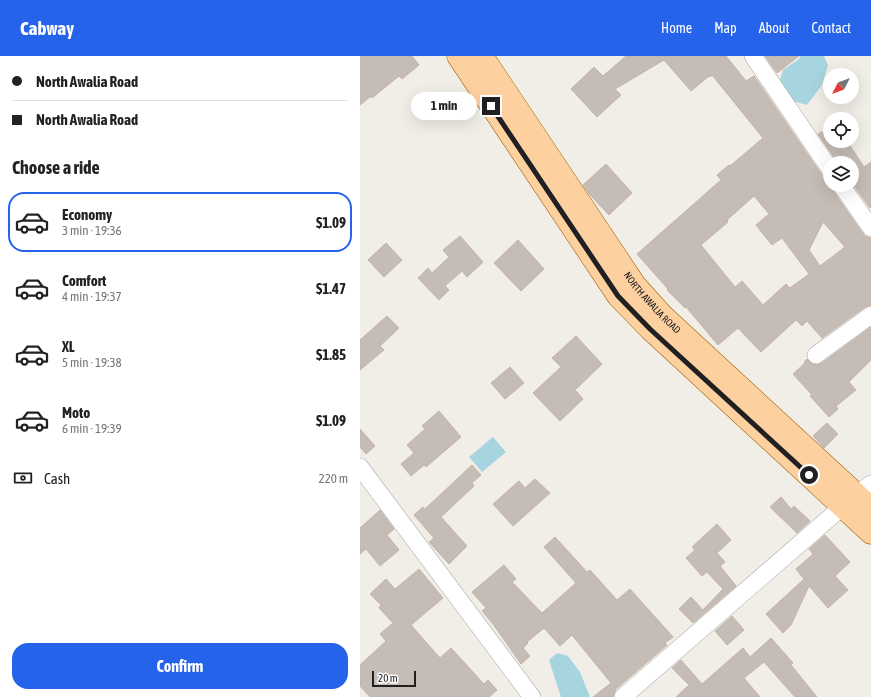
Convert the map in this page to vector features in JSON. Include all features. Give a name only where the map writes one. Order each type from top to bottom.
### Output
[{"type":"main road","name":"NORTH AWALIA ROAD","points":[[458,56],[618,296],[650,329],[860,498]]},
{"type":"main road","name":"NORTH AWALIA ROAD","points":[[482,56],[635,285],[663,316],[860,498],[871,533]]},
{"type":"street","points":[[753,56],[823,160]]},
{"type":"street","points":[[846,192],[871,228]]},
{"type":"street","points":[[816,355],[871,315]]},
{"type":"street","points":[[360,467],[532,697]]},
{"type":"street","points":[[623,697],[860,498]]},
{"type":"water","points":[[800,56],[824,56],[828,65],[827,68],[823,68],[822,85],[807,105],[793,101],[780,80],[783,70],[799,59]]},
{"type":"water","points":[[493,437],[506,452],[482,472],[469,457]]},
{"type":"water","points":[[557,653],[568,656],[580,672],[590,697],[561,697],[549,660]]},
{"type":"building","points":[[360,56],[412,56],[419,65],[402,79],[399,76],[372,98],[371,96],[360,105]]},
{"type":"building","points":[[626,56],[726,56],[746,81],[754,76],[823,176],[823,192],[834,192],[863,234],[866,237],[871,238],[871,305],[865,307],[822,338],[807,321],[802,326],[796,320],[761,352],[738,328],[718,345],[686,307],[685,308],[667,290],[668,289],[637,254],[721,180],[717,175],[763,138],[712,75],[691,91],[664,60],[615,89],[621,95],[597,117],[571,89],[594,67],[603,76]],"holes":[[[754,196],[769,214],[756,225],[772,245],[782,238],[809,274],[790,288],[786,284],[763,305],[742,281],[735,287],[701,245],[728,222],[727,220]],[[823,222],[845,247],[820,266],[809,250]]]},
{"type":"building","points":[[765,56],[799,56],[777,73]]},
{"type":"building","points":[[823,132],[823,141],[818,134]]},
{"type":"building","points":[[828,148],[852,148],[857,156],[833,156]]},
{"type":"building","points":[[859,159],[864,167],[871,162],[870,208],[858,192]]},
{"type":"building","points":[[606,164],[632,193],[609,215],[590,195],[583,185]]},
{"type":"building","points":[[460,236],[483,262],[467,277],[462,271],[445,286],[449,290],[439,300],[418,278],[428,268],[432,273],[449,257],[443,250]]},
{"type":"building","points":[[518,240],[544,269],[521,291],[494,263]]},
{"type":"building","points":[[386,243],[402,260],[384,277],[368,260]]},
{"type":"building","points":[[387,316],[399,328],[380,346],[384,350],[360,370],[360,340]]},
{"type":"building","points":[[871,327],[871,360],[849,382],[856,390],[836,406],[838,409],[829,417],[793,374],[805,363],[804,362],[807,359],[812,364],[817,365],[822,363]]},
{"type":"building","points":[[576,336],[602,364],[575,390],[583,399],[560,421],[533,393],[561,367],[552,358]]},
{"type":"building","points":[[510,367],[524,383],[505,399],[491,383]]},
{"type":"building","points":[[439,411],[461,437],[426,467],[424,465],[411,476],[401,464],[414,453],[407,445],[425,429],[422,426]]},
{"type":"building","points":[[827,423],[838,434],[824,448],[813,436]]},
{"type":"building","points":[[360,429],[375,446],[366,454],[360,447]]},
{"type":"building","points":[[472,465],[481,475],[472,483],[474,486],[441,517],[467,546],[449,564],[429,542],[434,538],[414,515],[423,507],[425,509]]},
{"type":"building","points":[[535,479],[550,493],[513,526],[493,504],[519,481],[525,488]]},
{"type":"building","points":[[781,497],[791,509],[794,506],[810,521],[797,533],[770,507]]},
{"type":"building","points":[[380,510],[394,529],[387,535],[399,550],[380,566],[366,549],[360,554],[360,528]]},
{"type":"building","points":[[717,524],[731,540],[717,553],[725,562],[720,566],[736,586],[693,623],[679,609],[691,597],[703,610],[723,589],[707,572],[702,576],[686,558],[695,550],[692,547]]},
{"type":"building","points":[[825,535],[850,562],[835,576],[848,590],[828,608],[809,586],[791,625],[783,633],[766,614],[804,579],[796,569],[813,554],[809,549]]},
{"type":"building","points":[[555,537],[587,572],[590,570],[617,600],[630,589],[673,637],[665,643],[667,645],[616,689],[613,697],[593,697],[611,683],[572,635],[560,646],[544,628],[527,642],[528,643],[523,648],[530,656],[521,664],[482,611],[486,608],[472,592],[504,565],[516,579],[512,582],[542,613],[576,583],[544,547]]},
{"type":"building","points":[[419,569],[443,598],[411,625],[440,658],[451,648],[484,684],[488,680],[497,690],[489,697],[370,697],[360,686],[360,665],[386,641],[380,634],[393,623],[379,608],[381,605],[370,594],[386,579],[395,589]]},
{"type":"building","points":[[732,616],[744,630],[727,645],[715,631]]},
{"type":"building","points":[[771,638],[793,663],[791,665],[817,697],[795,697],[764,662],[744,678],[760,697],[676,697],[689,685],[672,668],[681,660],[702,684],[743,648],[750,657]]},
{"type":"route","points":[[491,106],[618,296],[650,329],[809,475]]}]
